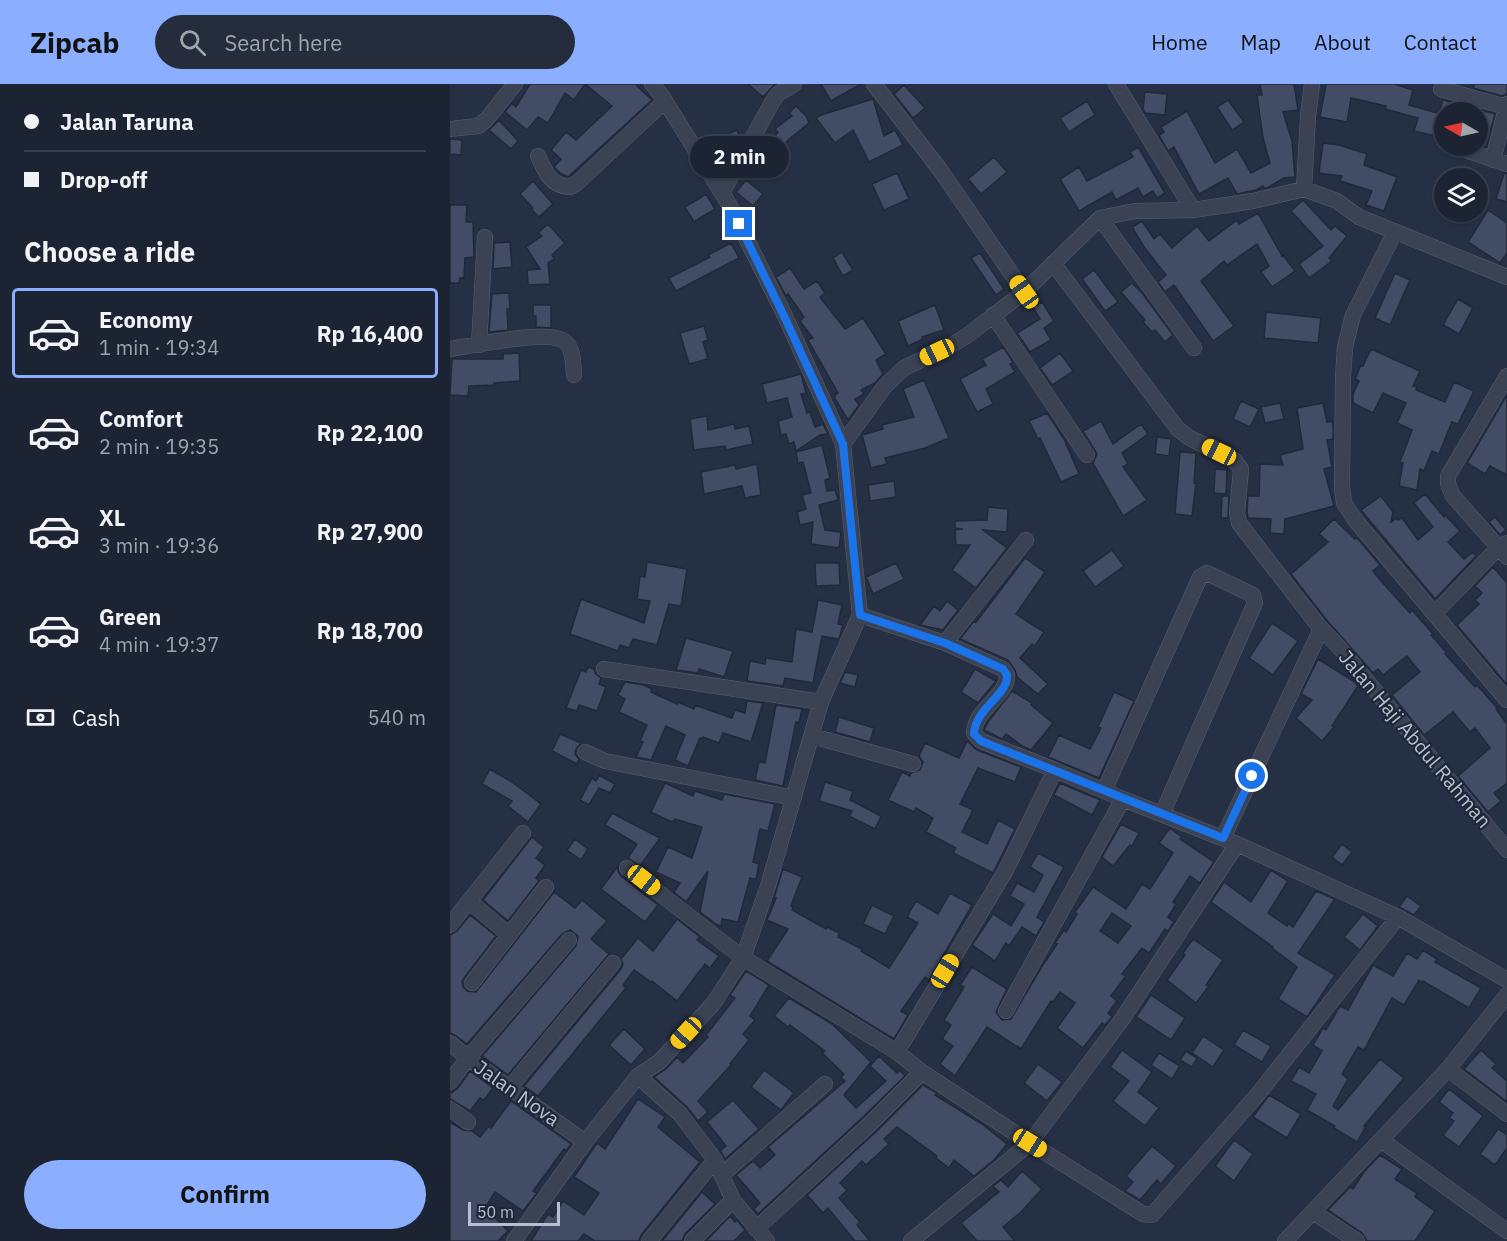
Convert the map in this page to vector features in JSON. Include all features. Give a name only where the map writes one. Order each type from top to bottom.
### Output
[{"type":"street","points":[[450,129],[478,126],[486,120],[515,84]]},
{"type":"street","points":[[514,1241],[585,1142],[638,1076],[659,1062],[713,1004],[743,958],[768,885],[821,702],[860,615],[843,444],[784,316],[722,193],[652,84]]},
{"type":"street","points":[[722,193],[774,99],[794,84]]},
{"type":"street","points":[[873,84],[941,171],[1024,292]]},
{"type":"street","points":[[1116,84],[1193,210]]},
{"type":"street","points":[[1304,189],[1312,84]]},
{"type":"street","points":[[1441,89],[1467,90],[1507,106],[1500,162],[1482,156]]},
{"type":"street","points":[[538,156],[546,175],[556,183],[570,188],[665,101]]},
{"type":"street","points":[[843,444],[885,386],[904,368],[968,335],[1024,292],[1100,218],[1135,211],[1193,210],[1253,201],[1304,189],[1337,201],[1359,217],[1507,277]]},
{"type":"street","points":[[1100,218],[1194,348]]},
{"type":"street","points":[[1395,232],[1353,315],[1345,347],[1342,487],[1344,503],[1356,521],[1507,700]]},
{"type":"street","points":[[478,345],[485,237]]},
{"type":"street","name":"Jalan Haji Abdul Rahman","points":[[1053,263],[1177,428],[1188,437],[1240,464],[1237,513],[1239,524],[1322,629],[1507,849]]},
{"type":"street","points":[[993,315],[1087,455]]},
{"type":"street","points":[[450,349],[526,337],[552,337],[564,340],[570,347],[574,375]]},
{"type":"street","points":[[1435,613],[1504,549],[1453,496],[1448,484],[1448,476],[1504,384]]},
{"type":"street","points":[[945,643],[1026,540]]},
{"type":"street","points":[[1104,791],[1200,577],[1208,573],[1216,576],[1253,595],[1255,603],[1162,814]]},
{"type":"street","points":[[860,615],[945,643],[1003,669],[1007,675],[1006,683],[974,724],[974,734],[981,741],[1230,841],[1398,917],[1507,980]]},
{"type":"street","points":[[910,1241],[1030,1143],[1123,1018],[1230,841],[1322,629]]},
{"type":"street","points":[[604,669],[821,702]]},
{"type":"street","points":[[812,736],[913,764]]},
{"type":"street","points":[[585,752],[605,761],[794,798]]},
{"type":"street","points":[[897,1052],[1006,870],[1056,770]]},
{"type":"street","points":[[1006,1011],[1123,799]]},
{"type":"street","points":[[450,925],[523,833]]},
{"type":"street","points":[[627,868],[743,958],[897,1052],[922,1072],[1030,1143],[1143,1214],[1152,1215],[1271,1078],[1398,917]]},
{"type":"street","points":[[472,983],[546,887]]},
{"type":"street","points":[[469,901],[509,935]]},
{"type":"street","points":[[450,1082],[569,940]]},
{"type":"street","points":[[510,1087],[613,963]]},
{"type":"street","points":[[1285,1241],[1448,1069],[1507,995]]},
{"type":"street","name":"Jalan Nova","points":[[450,1043],[585,1142]]},
{"type":"street","points":[[1448,1069],[1507,1114]]},
{"type":"street","points":[[756,1229],[871,1123],[922,1072]]},
{"type":"street","points":[[638,1076],[680,1114],[715,1160],[733,1200],[767,1241]]},
{"type":"street","points":[[723,1174],[825,1084]]},
{"type":"street","points":[[450,1109],[468,1122]]},
{"type":"street","points":[[1381,1140],[1507,1231]]},
{"type":"street","points":[[649,1241],[715,1160]]},
{"type":"street","points":[[692,1241],[733,1200]]},
{"type":"street","points":[[1313,1212],[1357,1241]]},
{"type":"building","points":[[530,84],[585,84],[574,100],[565,93],[548,123],[538,117],[527,130],[505,112],[512,103],[516,107]]},
{"type":"building","points":[[585,84],[635,84],[652,100],[568,177],[554,167],[561,159],[551,150],[566,132],[576,140],[612,106]]},
{"type":"building","points":[[748,84],[775,84],[763,97]]},
{"type":"building","points":[[821,84],[861,84],[831,101]]},
{"type":"building","points":[[1260,84],[1294,84],[1298,110],[1283,112],[1292,141],[1295,177],[1284,178],[1267,188],[1263,186],[1237,194],[1228,178],[1199,194],[1174,147],[1168,151],[1159,135],[1164,132],[1161,127],[1187,111],[1215,163],[1237,149],[1251,173],[1270,163],[1263,138],[1257,95],[1262,95]]},
{"type":"building","points":[[1326,84],[1394,84],[1413,90],[1409,105],[1434,112],[1434,136],[1414,131],[1418,118],[1385,109],[1386,106],[1351,98],[1347,122],[1320,117]]},
{"type":"building","points":[[1474,84],[1507,84],[1507,94],[1502,96],[1473,88]]},
{"type":"building","points":[[904,85],[925,108],[913,118],[894,94]]},
{"type":"building","points":[[1145,92],[1167,94],[1165,115],[1145,113],[1143,109]]},
{"type":"building","points":[[873,99],[884,136],[895,130],[903,145],[869,162],[853,130],[835,143],[816,118]]},
{"type":"building","points":[[1228,100],[1244,122],[1232,130],[1217,107]]},
{"type":"building","points":[[1087,101],[1095,115],[1069,132],[1060,118]]},
{"type":"building","points":[[796,106],[806,116],[809,123],[788,140],[770,166],[760,159],[778,132],[775,129],[792,116],[789,113]]},
{"type":"building","points":[[1488,112],[1495,114],[1488,140]]},
{"type":"building","points":[[499,120],[518,141],[511,149],[489,130]]},
{"type":"building","points":[[737,130],[741,139],[736,147],[724,153],[718,138]]},
{"type":"building","points":[[450,139],[462,140],[461,155],[450,154]]},
{"type":"building","points":[[1323,143],[1339,145],[1367,154],[1364,165],[1397,177],[1384,211],[1366,205],[1372,191],[1340,181],[1342,176],[1319,173]]},
{"type":"building","points":[[1138,147],[1165,193],[1157,198],[1153,191],[1143,197],[1138,188],[1116,200],[1112,192],[1079,211],[1060,179],[1079,167],[1087,181],[1133,157],[1130,152]]},
{"type":"building","points":[[994,157],[1007,172],[981,194],[968,179]]},
{"type":"building","points":[[897,173],[909,199],[884,210],[872,184]]},
{"type":"building","points":[[1504,173],[1507,174],[1507,202],[1496,199]]},
{"type":"building","points":[[746,180],[763,194],[753,206],[736,192]]},
{"type":"building","points":[[533,181],[553,204],[539,217],[520,194]]},
{"type":"building","points":[[706,194],[715,209],[694,222],[685,207]]},
{"type":"building","points":[[1303,200],[1331,230],[1335,226],[1347,236],[1329,258],[1332,261],[1309,278],[1299,264],[1323,246],[1291,211]]},
{"type":"building","points":[[450,205],[467,205],[466,222],[473,222],[474,257],[465,258],[464,278],[460,278],[459,283],[450,283]]},
{"type":"building","points":[[1488,210],[1507,223],[1507,253],[1500,263],[1468,242],[1480,222],[1488,222]]},
{"type":"building","points":[[1258,213],[1282,256],[1295,271],[1272,287],[1261,272],[1269,266],[1257,244],[1227,265],[1224,261],[1201,281],[1234,326],[1213,341],[1174,285],[1165,292],[1158,282],[1166,275],[1132,227],[1142,221],[1154,239],[1160,234],[1172,248],[1197,226],[1209,241],[1237,220],[1239,224]]},
{"type":"building","points":[[548,224],[565,243],[552,255],[554,259],[548,263],[550,284],[528,285],[527,270],[540,269],[526,247],[542,236],[538,233]]},
{"type":"building","points":[[510,242],[512,267],[493,269],[494,243]]},
{"type":"building","points":[[731,243],[739,258],[676,291],[669,278],[710,257],[708,255]]},
{"type":"building","points":[[842,252],[853,270],[843,276],[833,258]]},
{"type":"building","points":[[980,253],[1004,289],[996,295],[971,258]]},
{"type":"building","points":[[790,268],[804,289],[817,281],[825,293],[820,297],[845,329],[863,318],[886,354],[876,360],[883,374],[875,383],[861,390],[864,394],[855,399],[859,405],[848,420],[835,399],[838,393],[808,340],[813,338],[800,321],[804,317],[788,294],[786,296],[776,277]]},
{"type":"building","points":[[1094,270],[1118,302],[1105,311],[1082,279]]},
{"type":"building","points":[[1395,273],[1410,280],[1390,325],[1375,318]]},
{"type":"building","points":[[1132,283],[1173,335],[1165,342],[1155,330],[1152,332],[1143,322],[1145,320],[1121,292]]},
{"type":"building","points":[[509,293],[508,330],[489,332],[492,294]]},
{"type":"building","points":[[1458,299],[1473,308],[1459,334],[1443,325]]},
{"type":"building","points":[[1042,302],[1054,321],[1044,328],[1051,340],[1030,352],[1017,333],[1040,319],[1033,307]]},
{"type":"building","points":[[533,305],[551,305],[551,328],[536,327]]},
{"type":"building","points":[[935,305],[944,330],[922,337],[923,339],[908,346],[898,321]]},
{"type":"building","points":[[1266,312],[1321,318],[1318,343],[1264,338]]},
{"type":"building","points":[[704,326],[708,340],[703,342],[708,359],[689,364],[680,333]]},
{"type":"building","points":[[1003,347],[1013,362],[1010,364],[1015,372],[986,389],[993,404],[977,412],[960,379],[986,365],[982,359]]},
{"type":"building","points":[[1371,349],[1420,371],[1413,386],[1417,387],[1416,390],[1445,402],[1454,382],[1474,391],[1458,424],[1452,422],[1439,454],[1432,451],[1424,471],[1420,469],[1417,490],[1399,486],[1403,463],[1400,462],[1412,430],[1397,423],[1406,403],[1383,393],[1373,413],[1353,403],[1353,394],[1359,381],[1355,379]]},
{"type":"building","points":[[519,353],[520,381],[469,386],[468,396],[450,395],[452,359],[503,359],[503,354]]},
{"type":"building","points":[[1060,353],[1073,371],[1052,385],[1040,368]]},
{"type":"building","points":[[801,374],[806,393],[801,394],[807,413],[810,412],[815,427],[823,424],[828,434],[820,435],[796,451],[794,442],[789,444],[786,434],[781,435],[778,421],[792,417],[787,398],[767,403],[762,384]]},
{"type":"building","points":[[924,380],[949,438],[925,448],[885,458],[887,464],[871,468],[862,435],[883,429],[882,425],[914,417],[903,389]]},
{"type":"building","points":[[1507,395],[1507,475],[1490,466],[1485,474],[1467,463]]},
{"type":"building","points":[[1241,401],[1259,409],[1250,427],[1233,419]]},
{"type":"building","points":[[1280,403],[1284,419],[1265,423],[1261,407]]},
{"type":"building","points":[[1323,403],[1327,422],[1332,421],[1333,427],[1333,439],[1327,440],[1332,467],[1324,469],[1334,506],[1285,519],[1284,534],[1270,533],[1271,519],[1248,518],[1247,512],[1248,496],[1259,496],[1260,464],[1283,465],[1280,455],[1303,449],[1297,408]]},
{"type":"building","points":[[1047,413],[1064,439],[1079,474],[1061,482],[1040,438],[1038,439],[1029,421]]},
{"type":"building","points":[[707,416],[708,430],[734,424],[735,429],[749,426],[753,444],[726,450],[725,446],[694,450],[690,419]]},
{"type":"building","points":[[1101,421],[1113,444],[1141,424],[1148,434],[1122,453],[1128,464],[1123,467],[1147,500],[1123,516],[1093,463],[1097,454],[1083,431]]},
{"type":"building","points":[[1157,437],[1171,439],[1169,456],[1155,454]]},
{"type":"building","points":[[822,445],[830,478],[825,480],[827,491],[835,490],[838,500],[819,505],[825,530],[841,532],[839,548],[811,544],[813,522],[800,525],[797,512],[806,509],[802,495],[811,493],[803,462],[798,463],[796,452]]},
{"type":"building","points":[[1180,452],[1196,453],[1194,483],[1196,483],[1192,516],[1175,514]]},
{"type":"building","points":[[757,464],[761,495],[745,498],[742,486],[704,494],[701,472],[735,465],[736,469]]},
{"type":"building","points":[[1215,469],[1227,470],[1226,494],[1214,493]]},
{"type":"building","points":[[894,481],[896,497],[870,501],[868,485]]},
{"type":"building","points":[[1425,494],[1444,517],[1445,515],[1460,531],[1448,542],[1464,559],[1473,552],[1476,556],[1435,599],[1361,510],[1381,496],[1393,512],[1391,522],[1402,518],[1418,540],[1433,527],[1414,503]]},
{"type":"building","points":[[1222,496],[1229,496],[1228,518],[1221,518]]},
{"type":"building","points":[[988,507],[1008,509],[1007,532],[983,530],[1007,548],[976,588],[952,570],[970,545],[956,545],[955,530],[963,529],[955,528],[955,521],[987,520]]},
{"type":"building","points":[[1495,517],[1506,530],[1500,535],[1489,522]]},
{"type":"building","points":[[1334,519],[1355,539],[1357,538],[1380,565],[1373,571],[1410,613],[1412,610],[1433,634],[1431,635],[1446,652],[1445,654],[1475,687],[1477,685],[1497,708],[1507,724],[1507,783],[1494,793],[1501,801],[1488,812],[1458,776],[1490,748],[1475,728],[1470,732],[1453,712],[1424,735],[1392,695],[1420,672],[1407,656],[1383,675],[1378,669],[1373,673],[1325,618],[1291,574],[1328,542],[1319,534]]},
{"type":"building","points":[[1112,550],[1124,566],[1095,587],[1083,571]]},
{"type":"building","points":[[1025,558],[1045,572],[1016,614],[1044,632],[1035,646],[1032,644],[1020,658],[1048,684],[1038,694],[1017,677],[1008,660],[960,639],[974,621],[976,622]]},
{"type":"building","points":[[647,562],[687,569],[681,606],[669,604],[657,645],[633,639],[629,648],[620,645],[618,651],[570,634],[581,599],[644,623],[650,601],[637,599],[640,576],[645,577]]},
{"type":"building","points":[[815,563],[839,563],[840,585],[816,586]]},
{"type":"building","points":[[896,563],[904,579],[873,594],[866,577]]},
{"type":"building","points":[[1493,567],[1507,583],[1507,685],[1457,625],[1479,604],[1475,600],[1482,593],[1475,586]]},
{"type":"building","points":[[818,600],[842,605],[838,624],[843,625],[839,639],[822,636],[813,683],[785,678],[783,686],[747,681],[750,661],[765,664],[766,658],[792,662],[796,629],[812,632]]},
{"type":"building","points":[[947,601],[958,610],[943,630],[920,625],[934,606],[940,611]]},
{"type":"building","points":[[1272,623],[1298,641],[1273,675],[1249,658]]},
{"type":"building","points":[[686,638],[733,651],[724,677],[699,669],[698,673],[676,670]]},
{"type":"building","points":[[1318,659],[1358,686],[1332,726],[1334,727],[1322,741],[1296,718],[1312,700],[1301,694]]},
{"type":"building","points":[[588,667],[594,669],[601,678],[599,684],[606,687],[597,711],[579,705],[577,711],[566,708],[581,670],[586,672]]},
{"type":"building","points":[[975,669],[996,681],[978,703],[961,692]]},
{"type":"building","points":[[845,672],[858,675],[855,687],[840,683]]},
{"type":"building","points":[[625,682],[644,685],[652,689],[651,692],[677,704],[678,702],[694,709],[695,705],[732,718],[735,710],[745,713],[747,701],[763,703],[751,742],[723,733],[719,743],[700,738],[688,766],[675,760],[685,735],[666,726],[651,760],[636,757],[647,725],[619,712],[625,699],[618,695]]},
{"type":"building","points":[[1012,691],[1032,703],[1031,705],[1053,723],[1031,750],[1006,734],[1002,739],[984,730]]},
{"type":"building","points":[[1114,692],[1134,701],[1099,778],[1048,757],[1059,735],[1090,749],[1101,728],[1098,727]]},
{"type":"building","points":[[776,705],[802,709],[799,723],[796,722],[783,786],[755,780],[759,762],[765,763]]},
{"type":"building","points":[[839,717],[874,728],[870,742],[835,732]]},
{"type":"building","points":[[560,734],[581,743],[575,754],[579,759],[577,764],[552,751]]},
{"type":"building","points":[[967,741],[977,750],[1021,767],[1015,782],[978,768],[960,804],[973,810],[962,832],[987,844],[998,820],[1015,829],[993,873],[953,853],[956,848],[926,832],[933,818],[916,808],[914,812],[888,800],[902,772],[910,776],[911,773],[920,770],[923,762],[919,756],[925,743],[959,758]]},
{"type":"building","points":[[490,769],[541,804],[528,822],[508,806],[512,801],[482,784]]},
{"type":"building","points":[[599,775],[615,784],[610,793],[599,788],[589,805],[580,800],[592,778],[596,781]]},
{"type":"building","points":[[825,782],[853,791],[850,800],[881,816],[875,829],[849,816],[852,811],[819,801]]},
{"type":"building","points":[[665,783],[693,796],[695,791],[722,800],[724,794],[775,804],[768,831],[760,829],[753,862],[759,864],[756,879],[750,878],[738,922],[722,919],[721,926],[700,912],[708,871],[686,902],[674,892],[680,883],[656,872],[668,847],[692,858],[702,827],[675,819],[672,822],[651,812]]},
{"type":"building","points":[[1060,783],[1100,800],[1092,815],[1054,795]]},
{"type":"building","points":[[612,813],[660,838],[640,866],[628,858],[637,844],[605,825]]},
{"type":"building","points":[[1121,824],[1139,833],[1132,846],[1130,845],[1113,866],[1102,857]]},
{"type":"building","points":[[1170,828],[1182,837],[1180,839],[1214,862],[1200,883],[1190,876],[1173,902],[1176,904],[1168,917],[1174,922],[1168,931],[1165,929],[1149,953],[1142,948],[1122,974],[1126,976],[1111,996],[1117,1001],[1108,1013],[1112,1017],[1105,1025],[1102,1023],[1083,1048],[1057,1028],[1075,1003],[1060,992],[1053,1002],[1051,1001],[1021,1049],[987,1027],[955,1076],[940,1064],[953,1046],[942,1039],[951,1025],[944,1020],[964,987],[960,985],[972,967],[1007,989],[996,1012],[1002,1020],[1011,1019],[1057,944],[1055,943],[1064,930],[1066,932],[1077,914],[1075,912],[1093,887],[1126,909],[1142,884],[1150,889],[1173,853],[1159,843]],"holes":[[[1112,913],[1131,926],[1118,943],[1100,931]]]},
{"type":"building","points":[[532,837],[544,847],[536,858],[545,865],[536,878],[539,881],[508,921],[483,900]]},
{"type":"building","points":[[575,839],[588,849],[581,860],[567,850]]},
{"type":"building","points":[[1342,844],[1352,852],[1342,865],[1332,857]]},
{"type":"building","points":[[1038,853],[1064,867],[1037,917],[1044,922],[1036,936],[1022,927],[1009,946],[1006,943],[995,961],[972,945],[993,914],[1011,926],[1024,904],[1010,896],[1017,883],[1034,892],[1043,875],[1030,867]]},
{"type":"building","points":[[618,866],[621,876],[658,905],[645,922],[601,889]]},
{"type":"building","points":[[783,869],[802,877],[791,906],[792,910],[826,929],[827,927],[839,933],[838,937],[862,949],[861,951],[889,968],[918,923],[907,917],[916,901],[938,914],[950,893],[972,905],[929,980],[925,977],[901,1011],[908,1015],[894,1039],[767,961],[788,929],[767,920],[776,898],[774,898]]},
{"type":"building","points":[[1271,870],[1288,881],[1268,913],[1287,926],[1288,923],[1293,927],[1316,891],[1335,899],[1298,953],[1335,975],[1307,1017],[1278,999],[1297,967],[1211,902],[1224,882],[1251,902]]},
{"type":"building","points":[[554,892],[575,908],[582,900],[607,921],[591,939],[609,954],[508,1075],[482,1056],[576,946],[578,936],[570,930],[562,934],[467,1044],[450,1033],[450,935],[457,931],[470,915],[496,936],[462,981],[467,991],[476,992]]},
{"type":"building","points":[[1407,896],[1421,906],[1414,915],[1399,907]]},
{"type":"building","points":[[872,905],[894,916],[885,934],[863,924]]},
{"type":"building","points":[[1363,914],[1378,926],[1360,950],[1344,937]]},
{"type":"building","points":[[677,919],[700,937],[697,940],[719,956],[710,968],[705,964],[677,1001],[634,970],[623,985],[626,988],[538,1096],[524,1086],[621,969],[623,964],[621,959],[638,938],[653,951]]},
{"type":"building","points":[[1193,939],[1223,960],[1206,985],[1209,986],[1196,1003],[1167,980],[1185,955],[1183,953]]},
{"type":"building","points":[[1423,950],[1437,959],[1435,962],[1481,988],[1469,1008],[1419,980],[1404,1005],[1392,998],[1364,1050],[1358,1047],[1342,1074],[1348,1079],[1333,1106],[1338,1110],[1380,1059],[1404,1078],[1364,1126],[1366,1126],[1357,1142],[1307,1110],[1316,1094],[1291,1081],[1299,1067],[1309,1073],[1322,1051],[1313,1045],[1323,1028],[1326,1030],[1340,1006],[1348,1010],[1373,965],[1393,976],[1407,953],[1417,959]]},
{"type":"building","points":[[746,971],[769,985],[750,1016],[755,1020],[743,1034],[749,1040],[731,1065],[698,1101],[708,1112],[698,1121],[687,1107],[654,1077],[666,1069],[677,1057],[683,1063],[708,1037],[706,1035],[735,998],[730,995]]},
{"type":"building","points":[[1151,995],[1185,1018],[1171,1040],[1136,1017]]},
{"type":"building","points":[[789,998],[832,1024],[871,1062],[844,1095],[856,1108],[886,1081],[870,1066],[879,1056],[897,1073],[900,1070],[905,1076],[758,1214],[754,1209],[760,1203],[736,1175],[753,1161],[760,1168],[775,1155],[768,1147],[845,1081],[841,1078],[844,1074],[822,1053],[825,1051],[774,1016]]},
{"type":"building","points":[[624,1029],[645,1049],[631,1065],[609,1045]]},
{"type":"building","points":[[1243,1030],[1271,1046],[1262,1062],[1234,1045]]},
{"type":"building","points":[[1203,1036],[1224,1050],[1213,1067],[1192,1053]]},
{"type":"building","points":[[1122,1050],[1152,1072],[1138,1092],[1159,1108],[1145,1126],[1113,1101],[1129,1081],[1110,1067]]},
{"type":"building","points":[[1481,1050],[1496,1064],[1492,1068],[1507,1081],[1507,1102],[1464,1069]]},
{"type":"building","points":[[1186,1051],[1197,1058],[1192,1067],[1180,1060]]},
{"type":"building","points":[[1159,1053],[1180,1066],[1172,1079],[1151,1065]]},
{"type":"building","points":[[1038,1064],[1062,1082],[1047,1101],[1024,1083]]},
{"type":"building","points":[[764,1070],[794,1093],[781,1110],[751,1087]]},
{"type":"building","points":[[470,1071],[493,1088],[484,1100],[480,1098],[470,1111],[450,1099],[450,1094],[458,1088]]},
{"type":"building","points":[[923,1085],[982,1124],[1007,1144],[994,1160],[974,1176],[954,1160],[949,1168],[936,1158],[937,1156],[897,1127],[884,1139],[889,1144],[866,1165],[862,1161],[840,1183],[847,1190],[839,1198],[860,1222],[857,1225],[870,1241],[855,1241],[828,1208],[823,1213],[807,1195]]},
{"type":"building","points":[[1449,1089],[1483,1116],[1459,1147],[1443,1135],[1454,1121],[1449,1118],[1453,1113],[1439,1102]]},
{"type":"building","points":[[1269,1095],[1301,1114],[1287,1138],[1253,1117]]},
{"type":"building","points":[[638,1099],[665,1117],[658,1127],[700,1162],[641,1235],[639,1241],[595,1241],[584,1234],[578,1241],[531,1241],[548,1214],[553,1217],[563,1201],[584,1215],[599,1193],[574,1177],[597,1143],[605,1149]]},
{"type":"building","points":[[733,1100],[759,1129],[725,1159],[720,1151],[726,1146],[707,1122]]},
{"type":"building","points":[[511,1101],[571,1144],[566,1151],[564,1149],[533,1191],[537,1193],[523,1211],[495,1192],[485,1208],[508,1231],[498,1241],[450,1241],[450,1122],[480,1137],[489,1126],[491,1128]]},
{"type":"building","points":[[1498,1129],[1507,1135],[1507,1148],[1495,1165],[1480,1154]]},
{"type":"building","points":[[1234,1140],[1253,1154],[1234,1181],[1215,1166]]},
{"type":"building","points":[[1152,1146],[1176,1166],[1161,1184],[1157,1180],[1140,1200],[1125,1191],[1133,1182],[1126,1176]]},
{"type":"building","points":[[1380,1155],[1402,1169],[1395,1179],[1417,1193],[1415,1197],[1435,1211],[1415,1241],[1367,1241],[1362,1233],[1328,1210],[1350,1187],[1353,1189],[1364,1172]]},
{"type":"building","points":[[1022,1171],[1042,1189],[1021,1212],[1003,1227],[1015,1241],[977,1241],[961,1223],[999,1192],[993,1186],[1001,1180],[1008,1187]]},
{"type":"building","points":[[702,1192],[715,1204],[685,1234],[682,1241],[662,1241]]},
{"type":"building","points":[[730,1216],[735,1222],[737,1220],[745,1230],[734,1241],[706,1241]]},
{"type":"route","points":[[739,224],[843,444],[860,615],[945,643],[1003,669],[1008,678],[1006,683],[974,724],[974,734],[981,741],[1223,838],[1252,776]]}]
